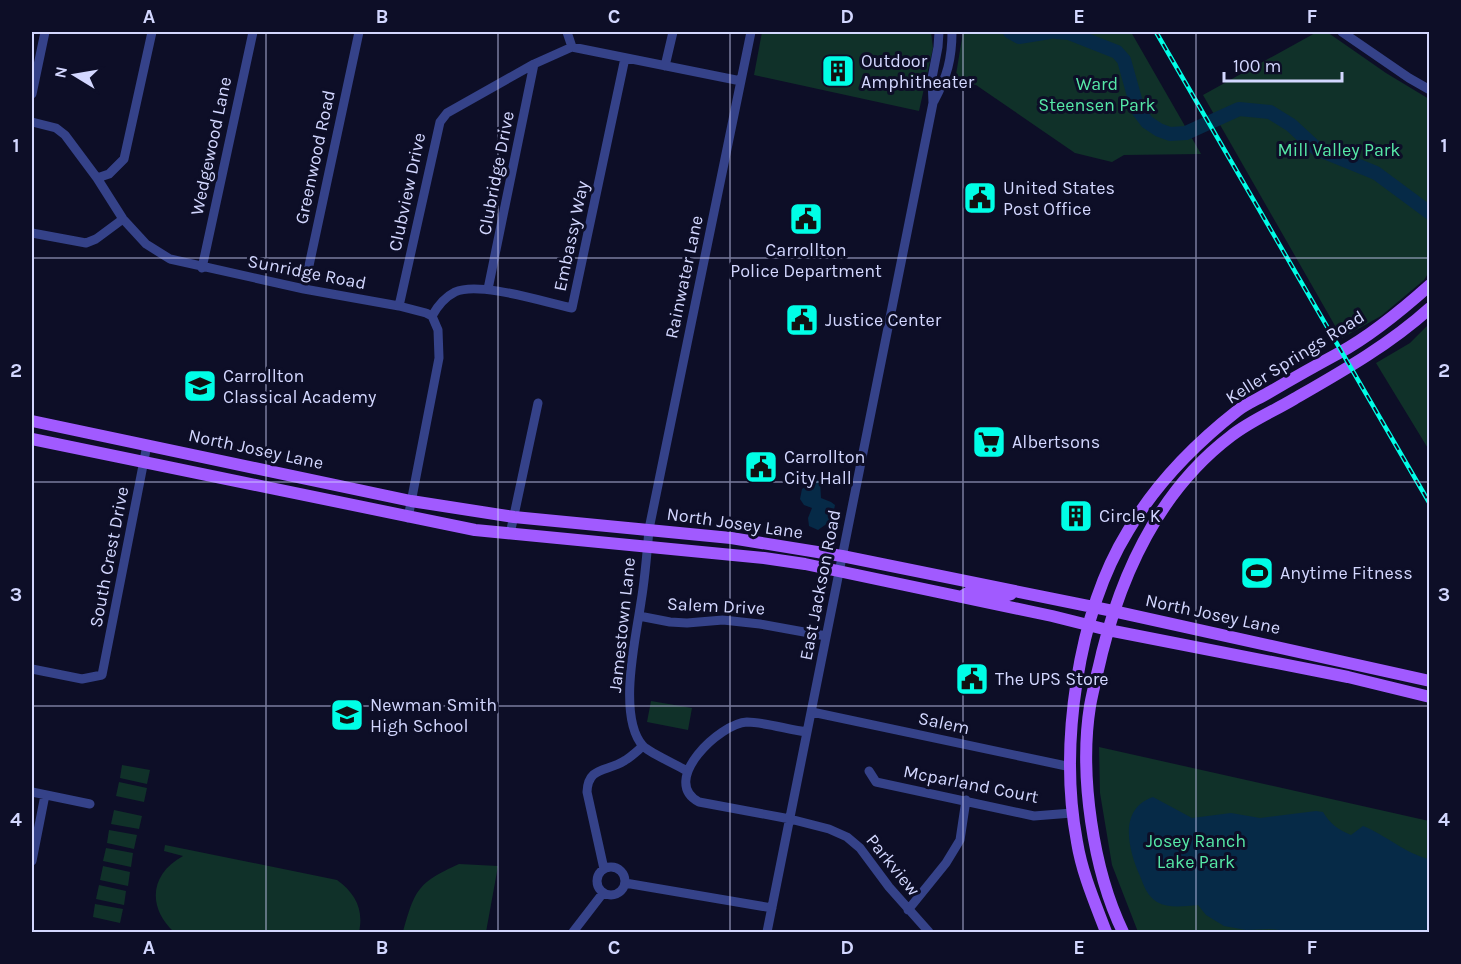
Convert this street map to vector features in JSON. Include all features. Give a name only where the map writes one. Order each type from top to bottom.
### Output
[{"type":"main road","name":"Keller Springs Road","points":[[1106,933],[1077,845],[1072,813],[1074,695],[1094,607],[1127,532],[1152,497],[1200,442],[1239,410],[1342,352],[1409,304],[1430,285]]},
{"type":"main road","name":"Keller Springs Road","points":[[1123,933],[1105,886],[1094,848],[1087,767],[1090,706],[1113,611],[1133,560],[1153,522],[1174,491],[1211,452],[1233,434],[1350,367],[1430,308]]},
{"type":"main road","points":[[1286,404],[1294,393],[1308,383],[1311,378],[1310,368]]},
{"type":"main road","name":"North Josey Lane","points":[[32,420],[411,501],[514,517],[731,538],[842,556],[1113,611],[1430,681]]},
{"type":"main road","name":"North Josey Lane","points":[[32,439],[475,530],[785,561],[917,587],[1108,630],[1348,677],[1430,697]]},
{"type":"main road","points":[[917,587],[924,584],[951,588],[958,586],[964,580]]},
{"type":"main road","points":[[962,597],[972,591],[1006,596],[1017,591]]},
{"type":"main road","points":[[1071,767],[1087,767]]},
{"type":"street","points":[[32,94],[45,32]]},
{"type":"street","points":[[97,178],[109,174],[124,159],[152,32]]},
{"type":"street","name":"Wedgewood Lane","points":[[202,268],[253,32]]},
{"type":"street","name":"Greenwood Road","points":[[304,289],[359,32]]},
{"type":"street","points":[[567,32],[572,47],[741,81]]},
{"type":"street","points":[[666,66],[673,32]]},
{"type":"street","name":"Rainwater Lane","points":[[649,529],[751,32]]},
{"type":"street","name":"East Jackson Road","points":[[767,933],[933,103],[932,78],[939,32]]},
{"type":"street","name":"East Jackson Road","points":[[933,103],[946,80],[952,47],[952,32]]},
{"type":"street","points":[[1342,32],[1430,90]]},
{"type":"street","name":"Clubview Drive","points":[[399,306],[440,122],[447,113],[534,64],[572,47]]},
{"type":"street","name":"Embassy Way","points":[[432,316],[455,292],[472,289],[488,289],[572,308],[625,58]]},
{"type":"street","name":"Clubridge Drive","points":[[488,289],[534,64]]},
{"type":"street","name":"Sunridge Road","points":[[32,122],[56,128],[65,135],[97,178],[123,219],[146,244],[170,259],[304,289],[399,306],[432,316]]},
{"type":"street","points":[[32,232],[86,243],[96,239],[123,219]]},
{"type":"street","points":[[408,518],[439,358],[438,330],[432,316]]},
{"type":"street","points":[[510,534],[538,403]]},
{"type":"street","name":"South Crest Drive","points":[[32,669],[82,679],[102,675],[147,445]]},
{"type":"street","name":"Jamestown Lane","points":[[644,746],[632,724],[630,707],[631,668],[649,529]]},
{"type":"street","name":"Salem Drive","points":[[639,616],[687,623],[723,620],[826,636]]},
{"type":"street","name":"Salem","points":[[812,712],[1071,767]]},
{"type":"street","points":[[604,869],[587,792],[587,782],[594,773],[623,762],[644,746],[687,771],[714,737],[725,729],[746,722],[807,732]]},
{"type":"street","name":"Parkview","points":[[687,771],[685,783],[688,792],[699,802],[790,819],[829,829],[847,837],[860,848],[908,910],[929,933]]},
{"type":"street","name":"Mcparland Court","points":[[869,771],[876,782],[1034,816],[1072,813]]},
{"type":"street","points":[[32,792],[90,804]]},
{"type":"street","points":[[32,861],[45,795]]},
{"type":"street","points":[[908,910],[946,863],[960,840],[966,800]]},
{"type":"street","points":[[612,867],[620,871],[625,883],[617,894],[608,895],[603,894],[598,887],[597,879],[604,869],[612,867]]},
{"type":"street","points":[[625,883],[772,908]]},
{"type":"street","points":[[573,933],[603,894]]},
{"type":"green space","points":[[762,32],[931,32],[933,48],[919,111],[754,75]]},
{"type":"green space","name":"Ward Steensen Park","points":[[963,32],[1131,32],[1201,154],[1124,155],[1112,162],[1075,153],[976,85],[955,81]]},
{"type":"green space","name":"Mill Valley Park","points":[[1317,32],[1327,32],[1386,73],[1429,99],[1429,272],[1424,280],[1381,316],[1342,338],[1203,95]]},
{"type":"green space","points":[[1429,324],[1429,450],[1376,363],[1410,343]]},
{"type":"green space","points":[[651,701],[692,708],[688,730],[647,722]]},
{"type":"green space","name":"Josey Ranch Lake Park","points":[[1099,747],[1429,821],[1429,932],[1138,932],[1112,865],[1100,793]]},
{"type":"green space","points":[[122,765],[150,770],[147,784],[120,778]]},
{"type":"green space","points":[[119,782],[147,788],[144,802],[116,796]]},
{"type":"green space","points":[[114,810],[142,816],[139,829],[111,824]]},
{"type":"green space","points":[[109,830],[137,835],[134,849],[107,843]]},
{"type":"green space","points":[[165,845],[337,880],[349,890],[357,902],[360,916],[359,932],[174,932],[159,912],[156,891],[164,872],[183,856],[164,851]]},
{"type":"green space","points":[[106,848],[133,853],[131,867],[103,861]]},
{"type":"green space","points":[[459,864],[498,866],[486,932],[403,932],[411,906],[420,889],[434,877]]},
{"type":"green space","points":[[103,866],[130,872],[128,886],[100,880]]},
{"type":"green space","points":[[99,885],[126,891],[124,905],[96,899]]},
{"type":"green space","points":[[95,904],[123,909],[120,923],[93,917]]},
{"type":"water","points":[[817,480],[820,481],[821,498],[835,505],[832,520],[818,530],[809,526],[808,518],[812,508],[804,505],[800,499],[802,489]]},
{"type":"water","name":"Josey Ranch Lake Park","points":[[1153,797],[1192,818],[1231,813],[1260,818],[1316,811],[1323,812],[1335,826],[1351,835],[1363,826],[1412,853],[1429,859],[1429,932],[1246,930],[1224,926],[1206,915],[1198,905],[1172,906],[1157,902],[1146,891],[1132,854],[1129,831],[1130,820],[1135,811],[1142,803]]},
{"type":"waterway","points":[[1010,32],[1019,37],[1050,32]]},
{"type":"waterway","points":[[1056,32],[1069,33],[1117,52],[1124,60],[1138,110],[1147,122],[1159,130],[1170,134],[1186,133],[1239,109],[1270,112],[1291,125],[1317,149],[1376,173],[1430,213]]},
{"type":"railway","points":[[1156,32],[1430,504]]},
{"type":"place","name":"Outdoor Amphitheater","points":[[838,71]]},
{"type":"place","name":"United States Post Office","points":[[980,198]]},
{"type":"place","name":"Carrollton Police Department","points":[[806,219]]},
{"type":"place","name":"Justice Center","points":[[802,320]]},
{"type":"place","name":"Carrollton Classical Academy","points":[[200,386]]},
{"type":"place","name":"Albertsons","points":[[989,442]]},
{"type":"place","name":"Carrollton City Hall","points":[[761,467]]},
{"type":"place","name":"Circle K","points":[[1076,516]]},
{"type":"place","name":"Anytime Fitness","points":[[1257,573]]},
{"type":"place","name":"The UPS Store","points":[[972,679]]},
{"type":"place","name":"Newman Smith High School","points":[[347,715]]}]
